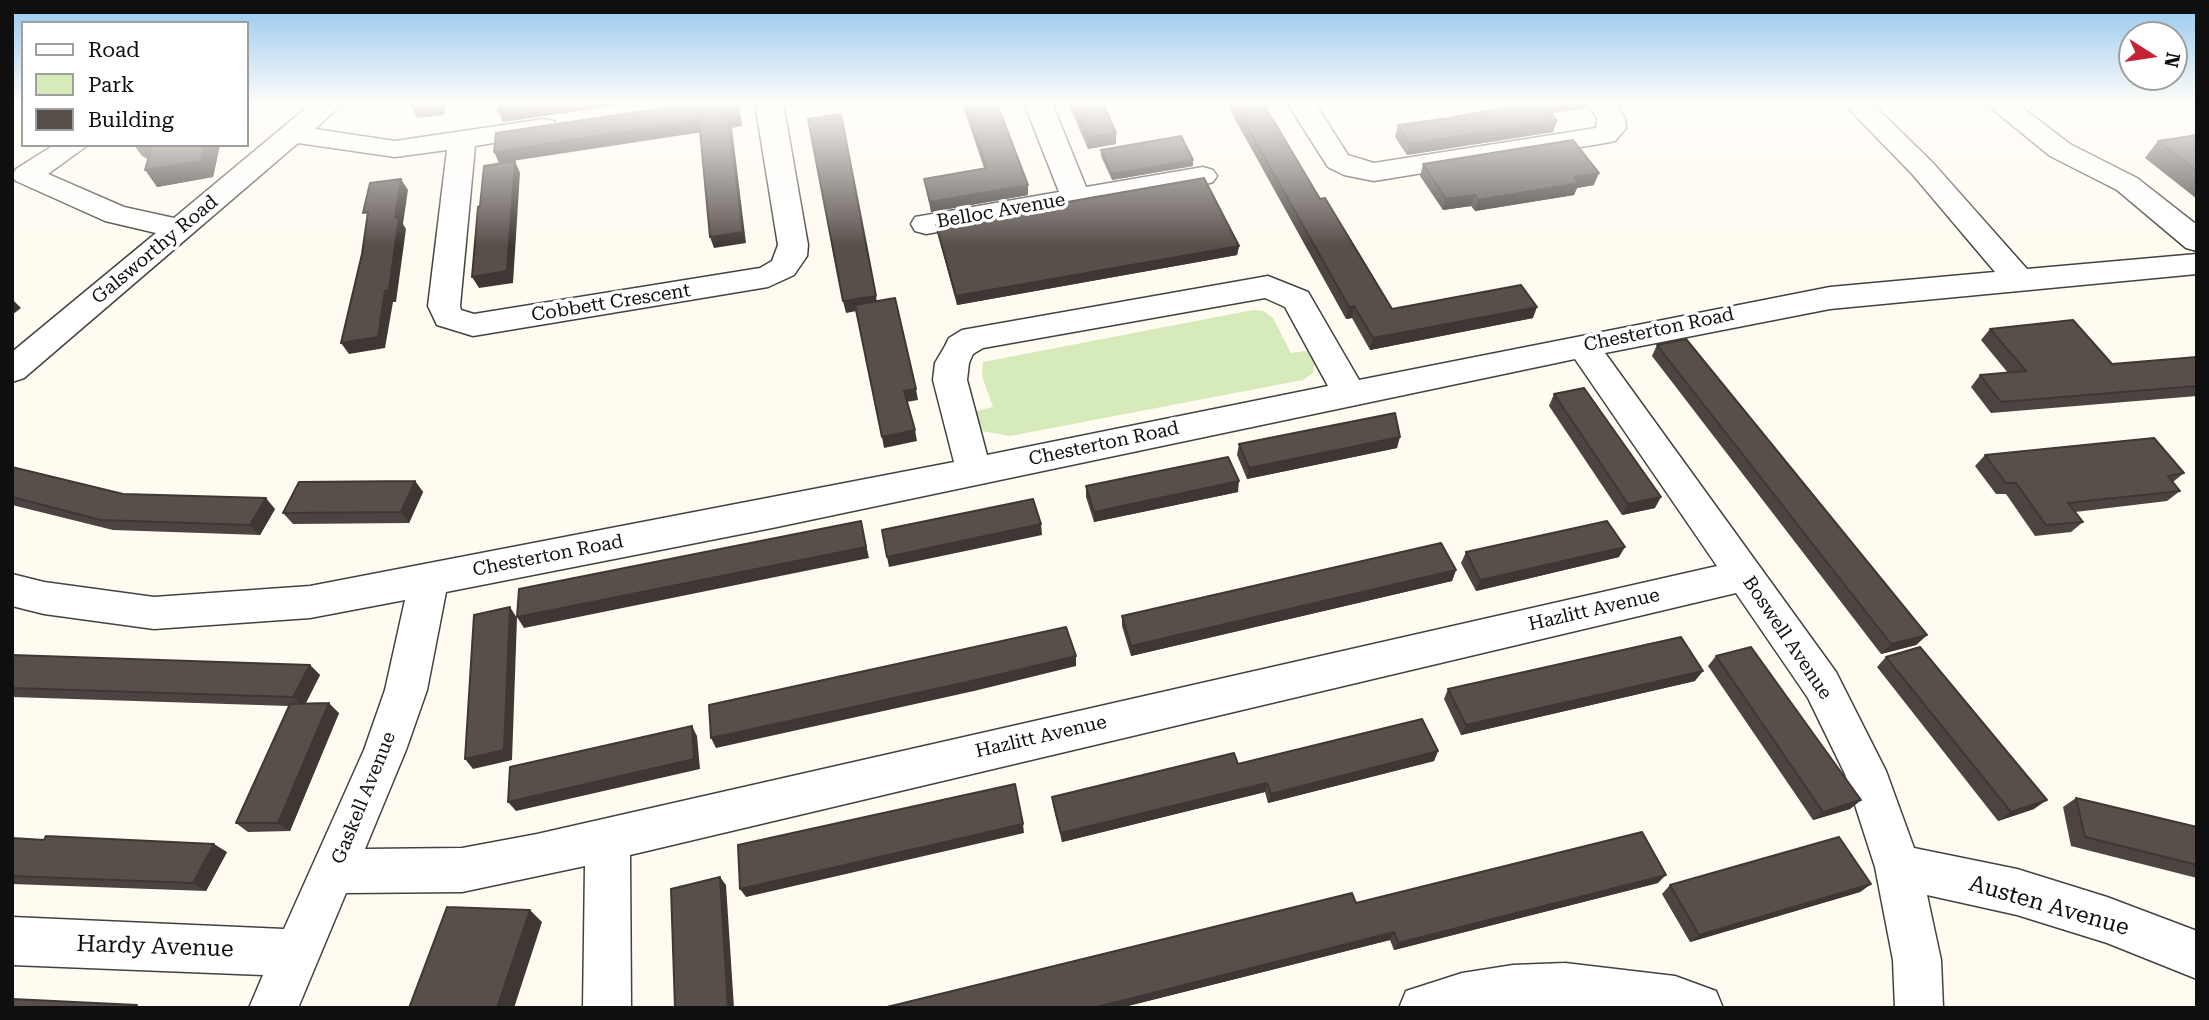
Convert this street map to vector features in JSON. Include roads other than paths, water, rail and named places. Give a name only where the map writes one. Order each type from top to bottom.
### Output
[{"type":"street","points":[[65,151],[26,175],[115,214],[180,229]]},
{"type":"street","name":"Galsworthy Road","points":[[12,370],[273,151]]},
{"type":"street","name":"Cobbett Crescent","points":[[461,151],[444,306],[448,317],[473,325],[768,277],[783,268],[792,256],[793,245],[777,151]]},
{"type":"street","name":"Belloc Avenue","points":[[1057,151],[1076,198]]},
{"type":"street","points":[[1331,151],[1338,161],[1354,169],[1374,172],[1508,151]]},
{"type":"street","points":[[1905,151],[2018,279]]},
{"type":"street","points":[[2061,151],[2127,184],[2197,241]]},
{"type":"street","name":"Belloc Avenue","points":[[926,224],[1203,176]]},
{"type":"street","name":"Chesterton Road","points":[[12,590],[44,598],[154,613],[310,603],[1830,298],[2197,264]]},
{"type":"street","points":[[974,471],[950,380],[952,363],[961,346],[974,338],[1268,287],[1297,300],[1350,394]]},
{"type":"street","name":"Boswell Avenue","points":[[1583,346],[1822,685],[1865,771],[1898,867],[1917,960],[1919,1008]]},
{"type":"street","name":"Hazlitt Avenue","points":[[334,871],[462,870],[1745,575]]},
{"type":"street","name":"Gaskell Avenue","points":[[273,1008],[385,750],[406,690],[429,579]]},
{"type":"street","points":[[607,1008],[608,838]]},
{"type":"street","name":"Austen Avenue","points":[[1898,867],[2017,892],[2107,920],[2197,955]]},
{"type":"street","name":"Hardy Avenue","points":[[12,941],[298,953]]},
{"type":"street","points":[[1439,1006],[1513,989],[1564,987],[1675,1000],[1699,1008]]}]
